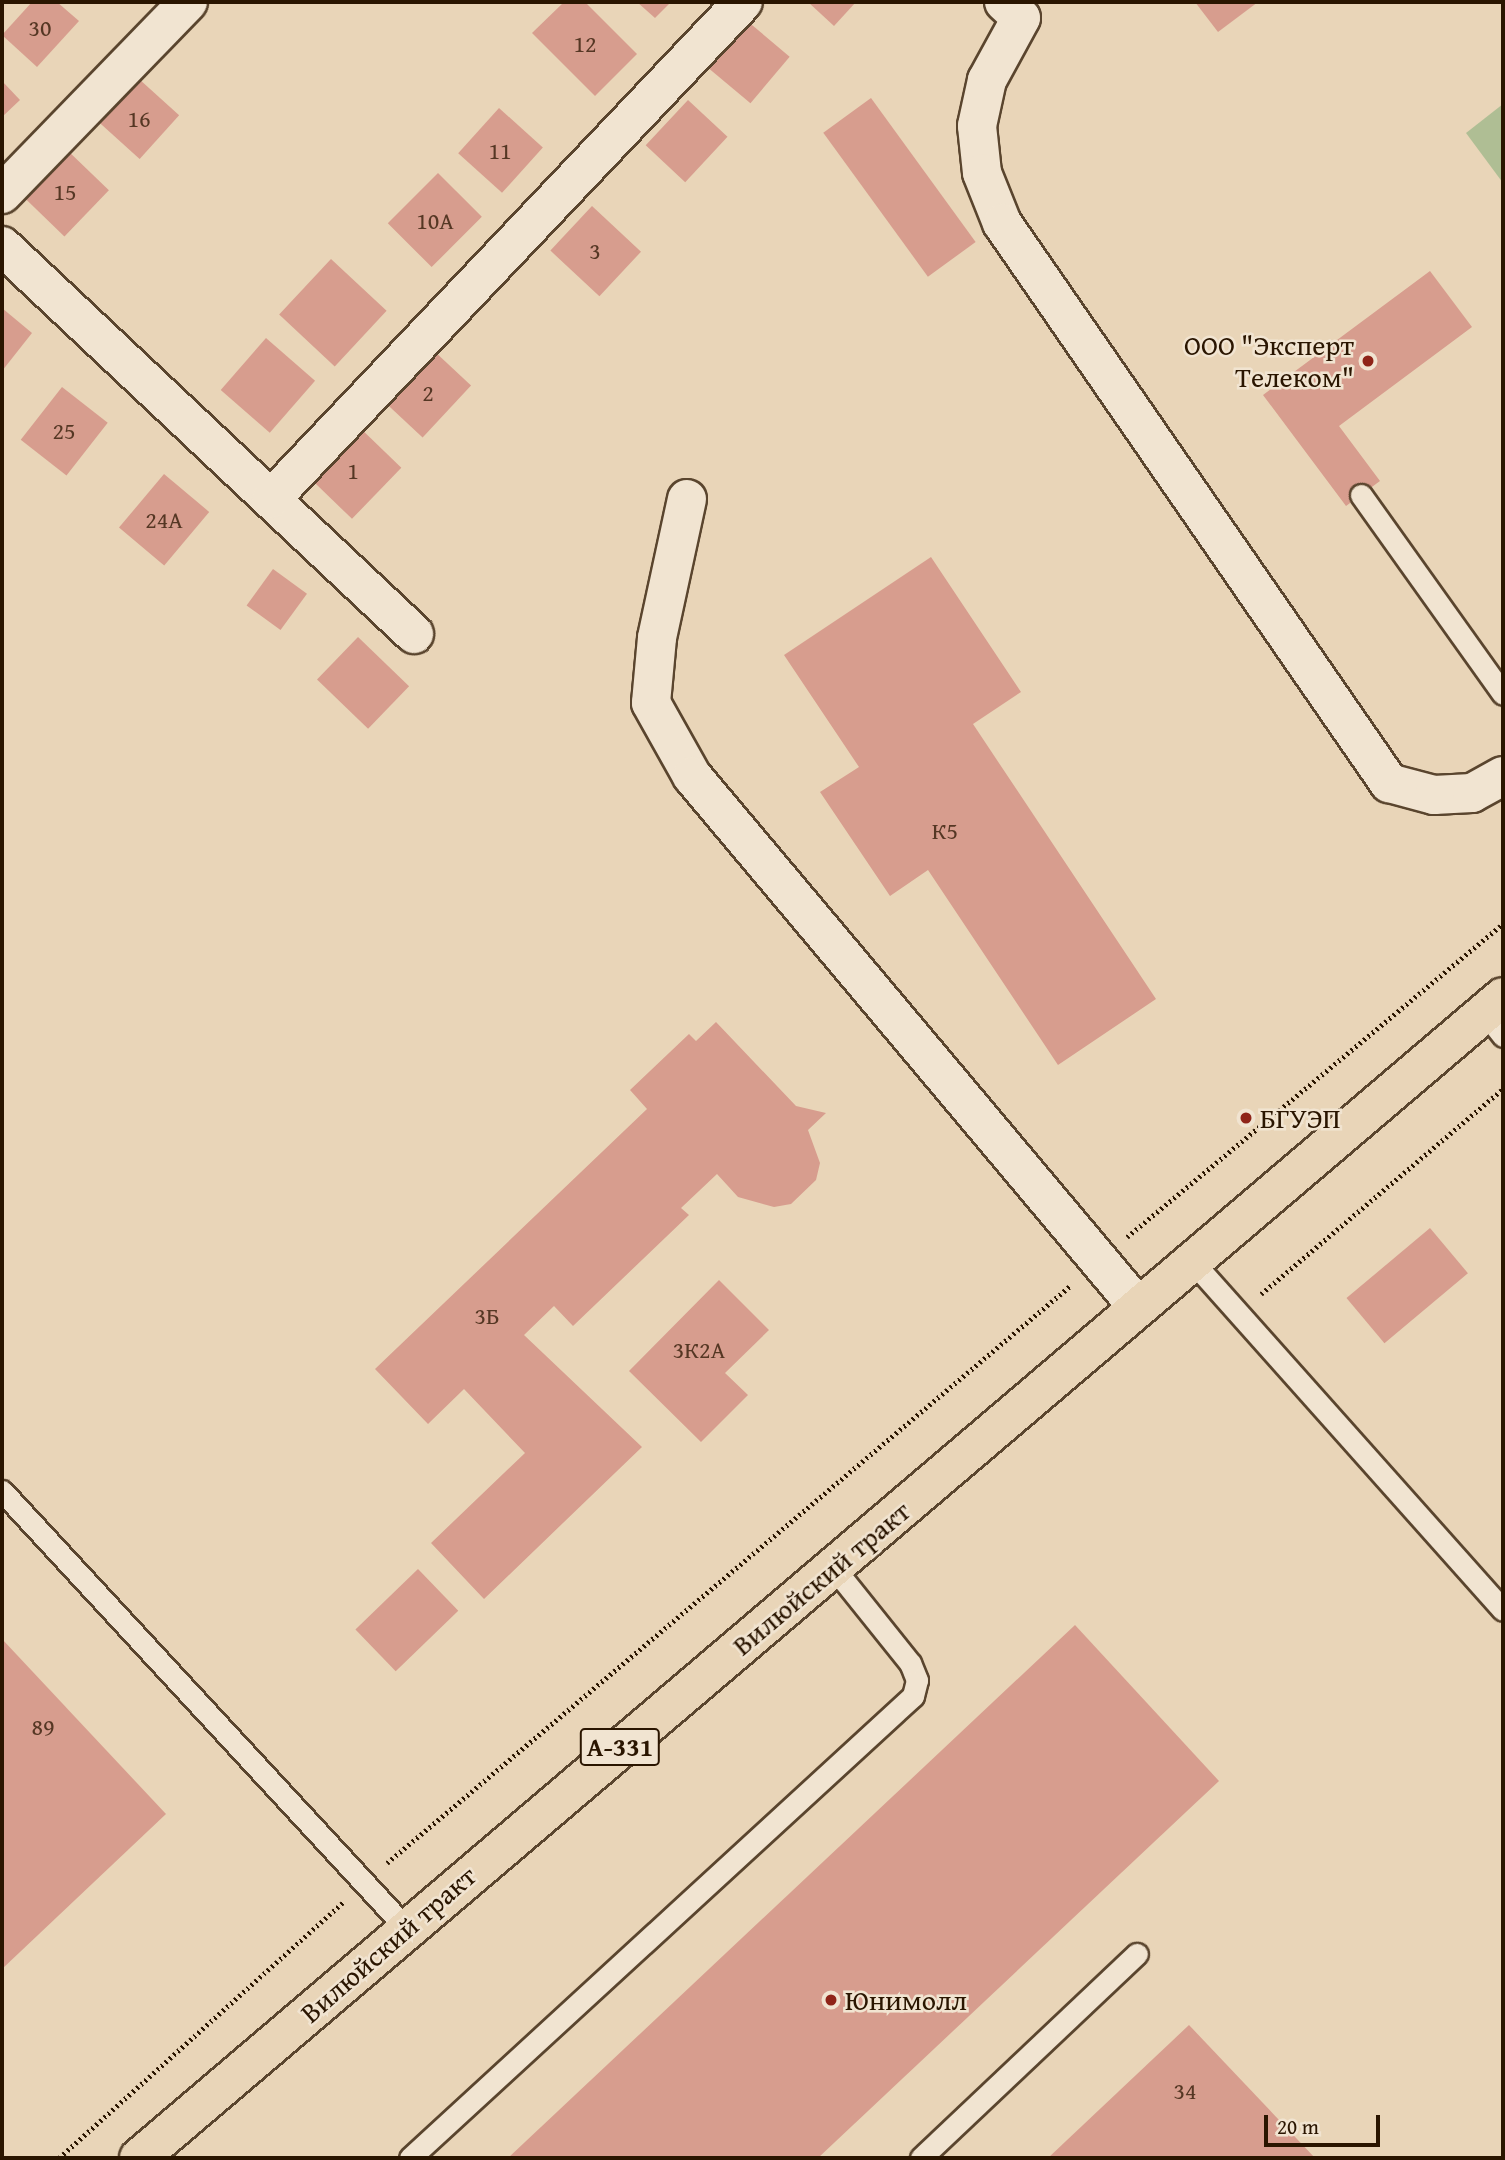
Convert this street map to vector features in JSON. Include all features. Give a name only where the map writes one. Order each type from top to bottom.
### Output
[{"type":"main road","name":"Вилюйский тракт","points":[[148,2155],[407,1928],[1192,1261],[1497,1015]]},
{"type":"street","points":[[2,194],[188,2]]},
{"type":"street","points":[[271,499],[743,2]]},
{"type":"street","points":[[1004,2],[1021,18],[987,80],[977,127],[982,173],[1002,223],[1389,783],[1434,795],[1472,793],[1503,776]]},
{"type":"street","points":[[2,246],[414,634]]},
{"type":"street","points":[[687,499],[657,638],[651,703],[692,776],[1138,1307]]},
{"type":"lane","points":[[1361,495],[1503,694]]},
{"type":"lane","points":[[1192,1261],[1503,1610]]},
{"type":"lane","points":[[2,1490],[407,1928]]},
{"type":"lane","points":[[410,2158],[913,1696],[917,1680],[910,1663],[834,1567]]},
{"type":"lane","points":[[921,2158],[1137,1954]]},
{"type":"path","points":[[60,2158],[365,1882],[1099,1261],[1503,924]]},
{"type":"path","points":[[1238,1314],[1503,1089]]},
{"type":"green space","points":[[1503,104],[1503,183],[1466,133]]},
{"type":"building","points":[[32,2],[57,2],[79,21],[37,67],[2,35]]},
{"type":"building","points":[[564,2],[585,2],[637,54],[595,96],[532,33]]},
{"type":"building","points":[[637,2],[671,2],[655,18]]},
{"type":"building","points":[[808,2],[856,2],[834,26]]},
{"type":"building","points":[[1195,2],[1258,2],[1218,32]]},
{"type":"building","points":[[746,20],[790,57],[750,103],[707,67]]},
{"type":"building","points":[[139,79],[179,115],[140,159],[100,123]]},
{"type":"building","points":[[2,81],[20,100],[2,117]]},
{"type":"building","points":[[871,98],[976,242],[928,277],[823,133]]},
{"type":"building","points":[[688,100],[727,137],[685,182],[646,145]]},
{"type":"building","points":[[499,108],[543,147],[502,193],[458,153]]},
{"type":"building","points":[[65,148],[109,190],[64,236],[21,194]]},
{"type":"building","points":[[438,173],[482,217],[432,267],[388,223]]},
{"type":"building","points":[[592,206],[641,252],[599,296],[550,251]]},
{"type":"building","points":[[331,259],[387,311],[335,366],[279,315]]},
{"type":"building","name":"ООО \"Эксперт Телеком\"","points":[[1430,271],[1472,327],[1339,426],[1380,481],[1346,506],[1263,395]]},
{"type":"building","points":[[2,308],[32,333],[2,371]]},
{"type":"building","points":[[266,338],[315,381],[270,433],[221,390]]},
{"type":"building","points":[[433,350],[471,385],[423,437],[385,402]]},
{"type":"building","points":[[62,387],[108,423],[66,476],[21,440]]},
{"type":"building","points":[[356,424],[401,468],[352,519],[307,475]]},
{"type":"building","points":[[164,474],[209,512],[164,566],[119,528]]},
{"type":"building","points":[[931,557],[1021,692],[973,724],[1156,999],[1058,1065],[928,870],[890,896],[820,792],[859,767],[784,655]]},
{"type":"building","points":[[273,569],[307,594],[281,630],[247,605]]},
{"type":"building","points":[[358,637],[409,686],[368,729],[317,679]]},
{"type":"building","points":[[716,1022],[796,1106],[826,1113],[808,1130],[820,1163],[816,1180],[791,1204],[774,1207],[738,1197],[717,1174],[681,1208],[689,1215],[573,1326],[554,1306],[524,1335],[642,1447],[484,1599],[431,1543],[525,1453],[464,1389],[428,1424],[375,1369],[647,1109],[630,1090],[689,1034],[696,1041]]},
{"type":"building","points":[[1430,1228],[1468,1273],[1384,1343],[1347,1298]]},
{"type":"building","points":[[719,1280],[769,1330],[725,1373],[748,1395],[701,1442],[629,1371]]},
{"type":"building","points":[[418,1569],[458,1611],[396,1671],[355,1629]]},
{"type":"building","name":"Юнимолл","points":[[1075,1625],[1219,1781],[818,2158],[508,2158]]},
{"type":"building","points":[[2,1639],[166,1814],[2,1969]]},
{"type":"building","points":[[1189,2025],[1315,2158],[1048,2158]]},
{"type":"place","name":"ООО \"Эксперт Телеком\"","points":[[1368,361]]},
{"type":"place","name":"БГУЭП","points":[[1246,1118]]},
{"type":"place","name":"Юнимолл","points":[[831,2000]]}]
